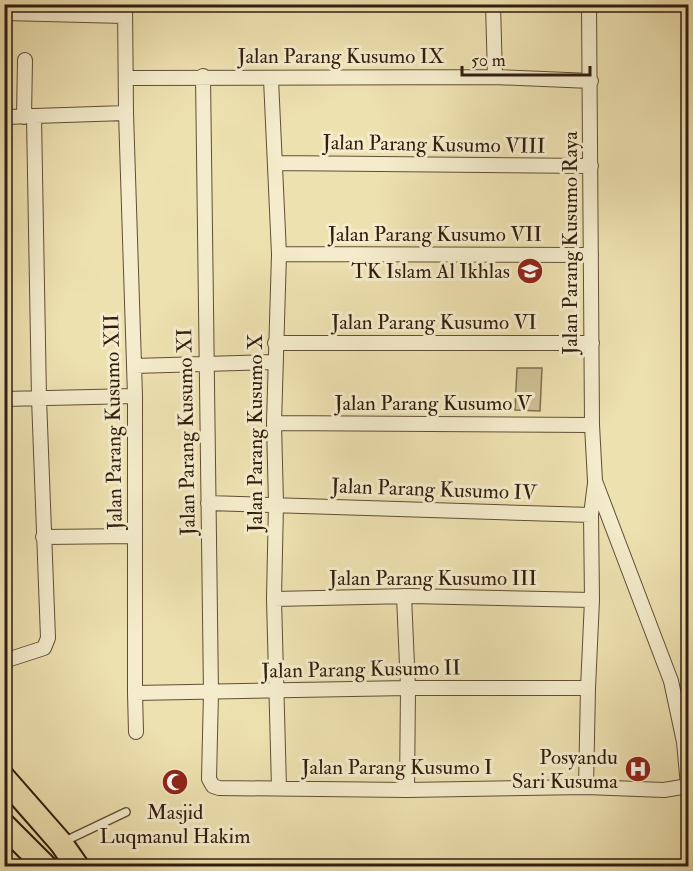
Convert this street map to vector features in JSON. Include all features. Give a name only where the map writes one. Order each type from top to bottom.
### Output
[{"type":"main road","points":[[4,778],[62,843],[77,867]]},
{"type":"main road","points":[[4,825],[45,867]]},
{"type":"street","points":[[493,4],[495,77]]},
{"type":"street","name":"Jalan Parang Kusumo Raya","points":[[586,787],[592,600],[591,515],[595,481],[592,425],[589,4]]},
{"type":"street","points":[[4,12],[125,10]]},
{"type":"street","name":"Jalan Parang Kusumo XII","points":[[125,10],[135,396],[136,732]]},
{"type":"street","points":[[4,661],[44,648],[48,638],[25,60]]},
{"type":"street","name":"Jalan Parang Kusumo XI","points":[[203,76],[211,693],[209,778],[213,786]]},
{"type":"street","name":"Jalan Parang Kusumo IX","points":[[127,78],[495,77],[591,81]]},
{"type":"street","name":"Jalan Parang Kusumo X","points":[[271,79],[279,254],[274,423],[276,504],[274,599],[279,788]]},
{"type":"street","points":[[4,117],[126,113]]},
{"type":"street","name":"Jalan Parang Kusumo VIII","points":[[276,163],[591,166]]},
{"type":"street","name":"Jalan Parang Kusumo VII","points":[[279,254],[591,255]]},
{"type":"street","name":"Jalan Parang Kusumo VI","points":[[275,343],[592,343]]},
{"type":"street","points":[[134,366],[275,362]]},
{"type":"street","points":[[4,399],[135,396]]},
{"type":"street","name":"Jalan Parang Kusumo V","points":[[274,423],[592,425]]},
{"type":"street","name":"Jalan Parang Kusumo Raya","points":[[595,481],[671,681],[684,742],[688,786]]},
{"type":"street","name":"Jalan Parang Kusumo IV","points":[[208,503],[591,515]]},
{"type":"street","points":[[43,537],[135,537]]},
{"type":"street","points":[[404,596],[408,688],[407,790]]},
{"type":"street","name":"Jalan Parang Kusumo III","points":[[274,599],[404,596],[592,600]]},
{"type":"street","name":"Jalan Parang Kusumo II","points":[[135,693],[408,688],[588,688]]},
{"type":"street","name":"Jalan Parang Kusumo I","points":[[213,786],[219,788],[407,790],[586,787],[664,790],[688,786]]},
{"type":"lane","points":[[62,843],[126,812]]},
{"type":"shaded area","points":[[517,368],[542,368],[540,411],[515,410]]},
{"type":"place","name":"TK Islam Al Ikhlas","points":[[530,271]]},
{"type":"place","name":"Posyandu Sari Kusuma","points":[[638,769]]},
{"type":"place","name":"Masjid Luqmanul Hakim","points":[[175,782]]}]
